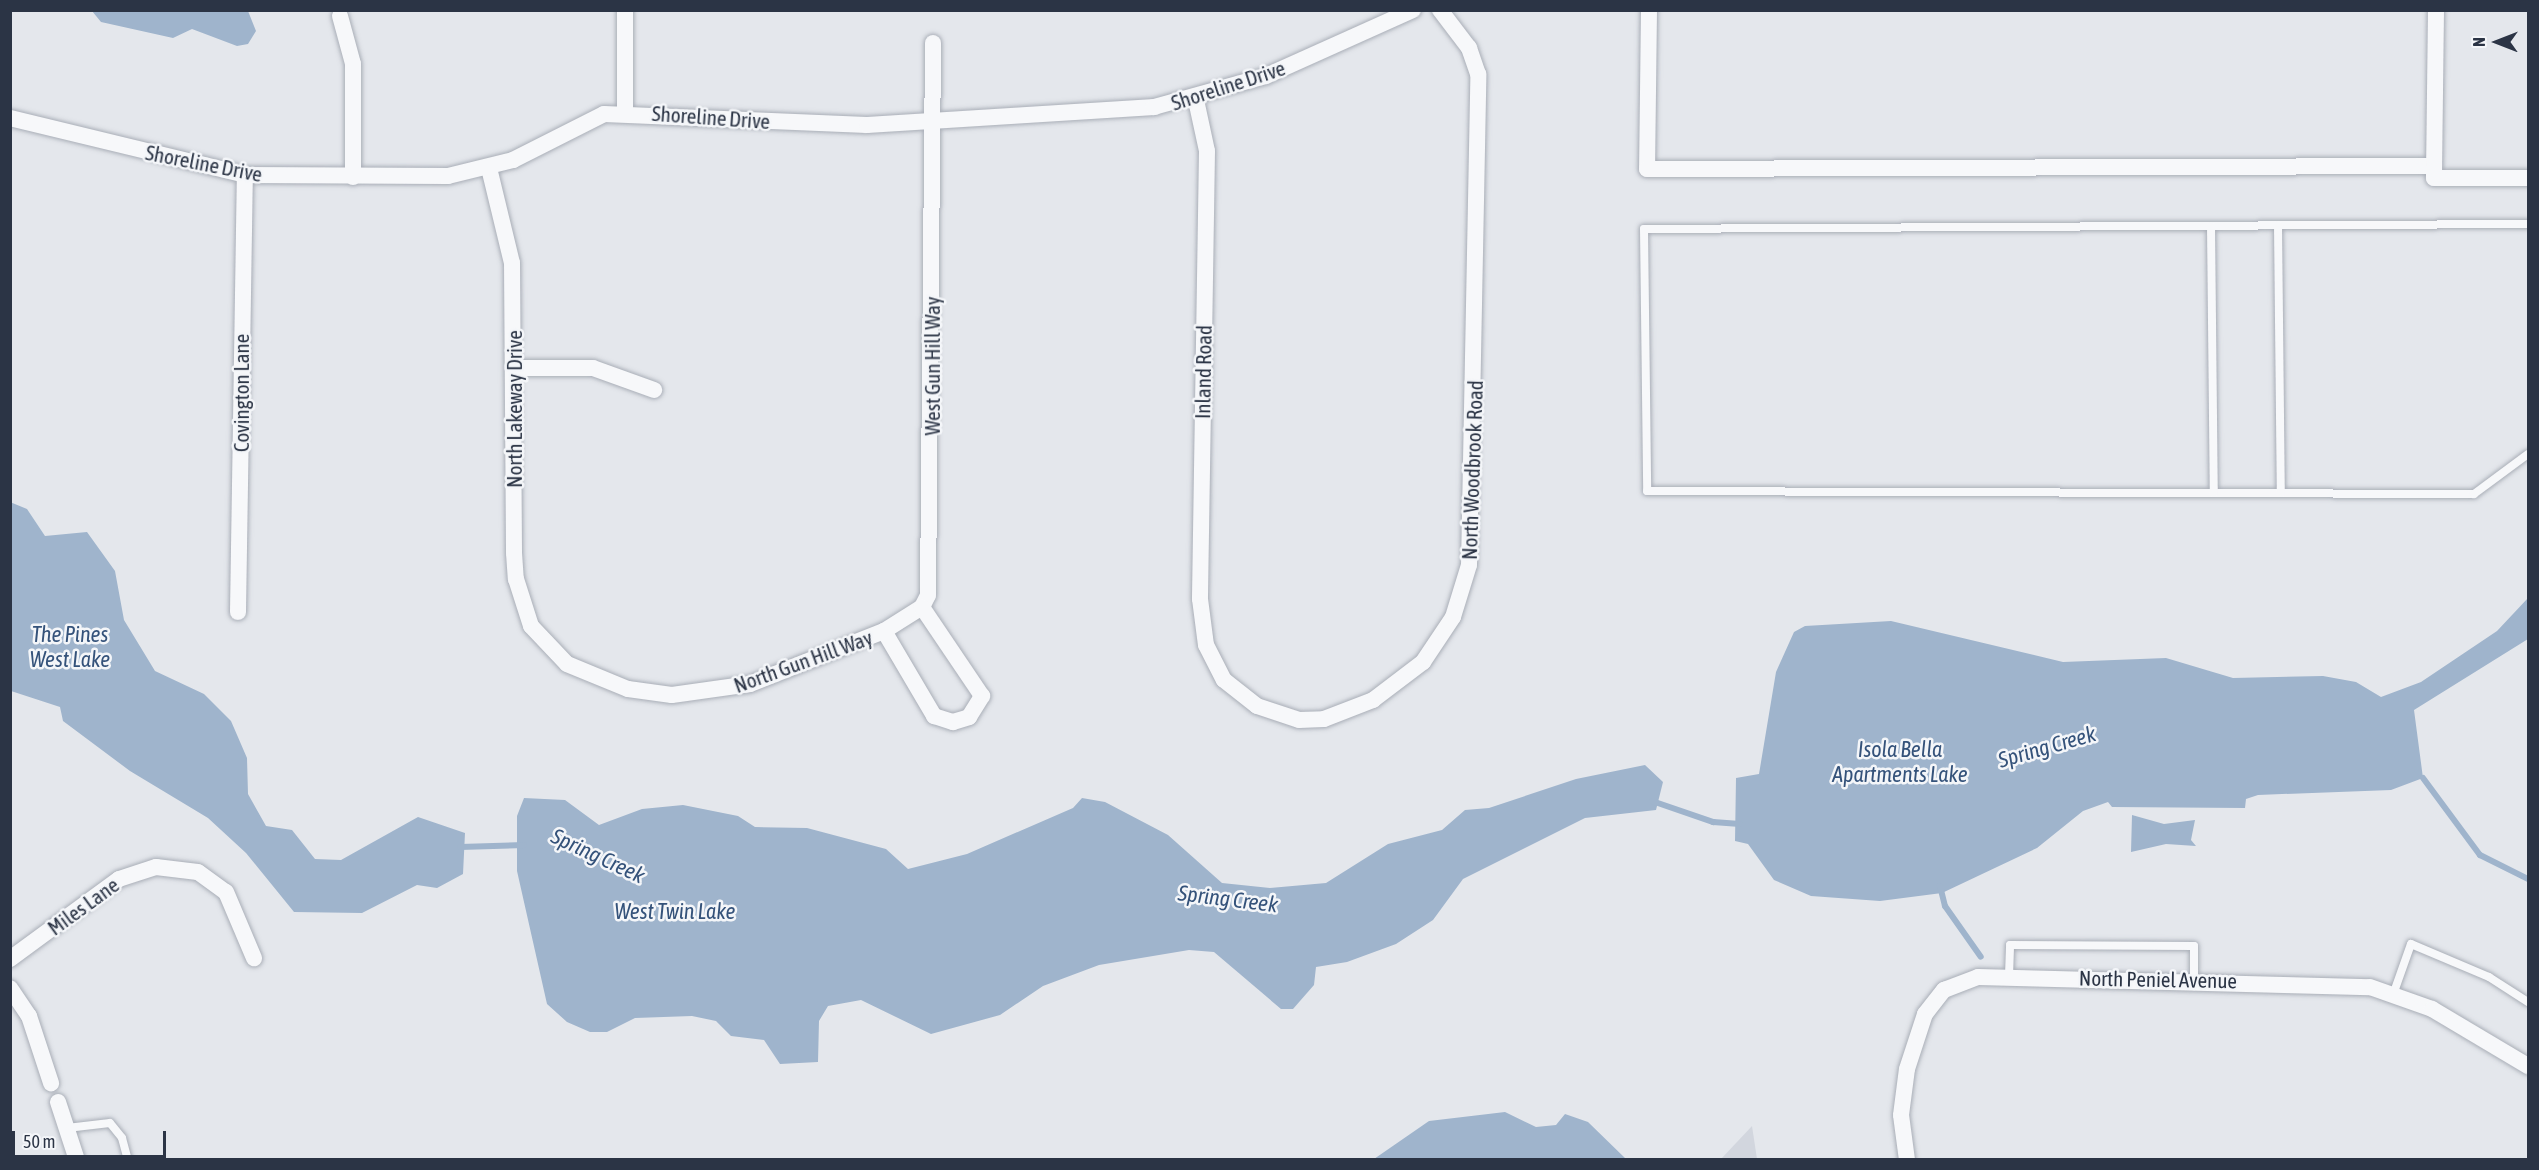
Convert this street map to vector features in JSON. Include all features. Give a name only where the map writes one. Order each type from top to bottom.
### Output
[{"type":"street","points":[[625,10],[625,112]]},
{"type":"street","name":"Shoreline Drive","points":[[10,118],[245,175],[448,176],[489,168],[589,119],[625,112],[804,123],[933,123],[1196,100],[1266,76],[1413,10]]},
{"type":"street","name":"North Woodbrook Road","points":[[1206,645],[1224,680],[1257,706],[1299,720],[1324,719],[1373,700],[1423,662],[1453,618],[1462,593],[1473,523],[1479,106],[1469,48],[1440,10]]},
{"type":"street","points":[[1648,10],[1647,169],[2434,166]]},
{"type":"street","points":[[2436,10],[2434,178],[2529,178]]},
{"type":"street","points":[[340,16],[353,64],[353,177]]},
{"type":"street","name":"West Gun Hill Way","points":[[922,607],[930,576],[933,43]]},
{"type":"street","name":"Inland Road","points":[[1196,100],[1207,151],[1200,599],[1206,645]]},
{"type":"street","name":"North Lakeway Drive","points":[[489,168],[512,263],[516,579],[531,626],[545,645]]},
{"type":"street","name":"Covington Lane","points":[[238,612],[245,175]]},
{"type":"street","points":[[515,368],[593,368],[654,390]]},
{"type":"street","points":[[884,632],[934,716],[953,722],[969,717],[982,696],[922,607]]},
{"type":"street","name":"North Gun Hill Way","points":[[545,645],[593,678],[672,695],[750,684],[884,632],[922,607]]},
{"type":"street","name":"Miles Lane","points":[[10,959],[119,879],[156,867],[198,872],[226,892],[254,958]]},
{"type":"street","name":"North Peniel Avenue","points":[[1906,1157],[1901,1115],[1907,1069],[1925,1014],[1944,990],[1978,977],[2330,983],[2394,992],[2529,1066]]},
{"type":"street","points":[[10,988],[29,1016],[51,1083]]},
{"type":"street","points":[[58,1102],[76,1160]]},
{"type":"lane","points":[[2529,224],[1644,229],[1647,491],[2474,494],[2529,454]]},
{"type":"lane","points":[[2278,225],[2281,493]]},
{"type":"lane","points":[[2211,226],[2214,493]]},
{"type":"lane","points":[[2394,992],[2411,944],[2489,977],[2529,1002]]},
{"type":"lane","points":[[2009,976],[2010,945],[2194,946],[2194,980]]},
{"type":"lane","points":[[66,1128],[110,1123],[122,1138],[129,1160]]},
{"type":"shaded area","points":[[1752,1126],[1757,1159],[1721,1159]]},
{"type":"water","points":[[92,11],[248,11],[256,31],[248,44],[237,46],[192,29],[173,38],[101,22]]},
{"type":"water","name":"The Pines West Lake","points":[[10,502],[27,509],[45,536],[87,532],[115,571],[124,620],[155,671],[204,694],[231,721],[247,758],[248,794],[266,826],[292,830],[315,859],[341,860],[418,817],[465,833],[463,874],[437,888],[417,885],[362,913],[294,912],[246,853],[208,818],[130,771],[63,721],[60,707],[11,691]]},
{"type":"water","name":"Isola Bella Apartments Lake","points":[[2528,598],[2528,639],[2414,710],[2423,778],[2391,790],[2258,795],[2246,799],[2245,808],[2112,807],[2108,802],[2083,811],[2037,848],[1942,893],[1880,901],[1811,896],[1774,880],[1748,844],[1735,841],[1736,778],[1759,774],[1776,672],[1794,632],[1805,626],[1891,621],[2063,662],[2166,658],[2233,678],[2323,676],[2356,682],[2381,697],[2421,682],[2497,631]]},
{"type":"water","name":"West Twin Lake","points":[[1645,765],[1663,782],[1656,810],[1585,818],[1463,879],[1433,920],[1396,944],[1347,962],[1316,967],[1314,985],[1293,1009],[1281,1009],[1214,952],[1189,950],[1099,965],[1043,986],[1000,1015],[931,1034],[861,1000],[828,1006],[819,1021],[818,1062],[780,1064],[764,1040],[731,1036],[716,1021],[692,1016],[635,1018],[607,1032],[590,1032],[567,1022],[547,1004],[517,871],[517,816],[524,798],[565,800],[599,825],[642,809],[683,805],[738,816],[755,827],[807,828],[886,849],[908,869],[967,854],[1073,808],[1082,798],[1105,802],[1168,835],[1222,883],[1270,888],[1326,883],[1388,844],[1442,830],[1465,810],[1489,808],[1576,779]]},
{"type":"water","points":[[2132,815],[2164,824],[2195,820],[2191,840],[2196,846],[2166,844],[2131,852]]},
{"type":"water","points":[[1505,1112],[1536,1127],[1556,1125],[1565,1114],[1588,1122],[1626,1159],[1374,1159],[1429,1121]]},
{"type":"waterway","points":[[2423,778],[2480,855],[2528,879]]},
{"type":"waterway","name":"Spring Creek","points":[[1652,801],[1713,822],[1740,824]]},
{"type":"waterway","name":"Spring Creek","points":[[460,847],[524,845]]},
{"type":"waterway","points":[[1940,886],[1945,906],[1981,957]]}]
